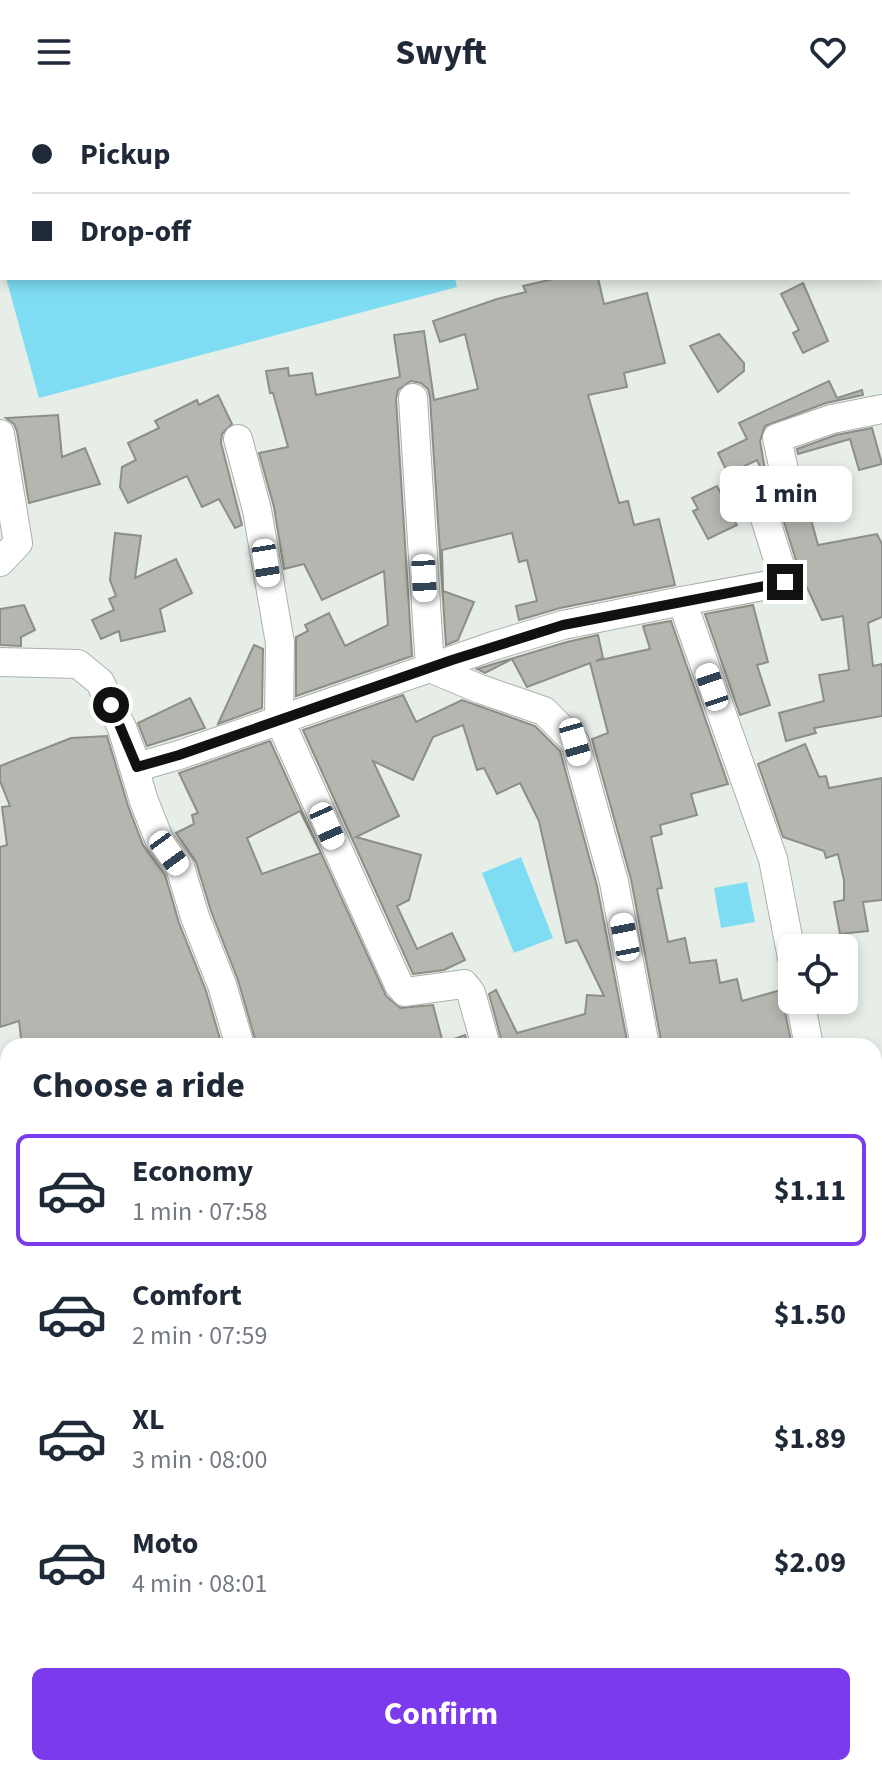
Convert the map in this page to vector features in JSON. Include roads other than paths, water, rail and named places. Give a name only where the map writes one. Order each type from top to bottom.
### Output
[{"type":"street","points":[[413,398],[430,668]]},
{"type":"street","points":[[0,662],[78,664],[100,682],[137,767],[563,625],[785,582],[764,515],[785,500],[784,470],[777,438],[832,419],[882,409]]},
{"type":"street","points":[[0,434],[18,543],[0,562]]},
{"type":"street","points":[[238,439],[257,510],[280,643],[279,719],[399,985],[405,992],[464,984],[471,993],[484,1038]]},
{"type":"street","points":[[682,601],[773,859],[787,934]]},
{"type":"street","points":[[430,668],[544,711],[575,742],[614,882],[643,1038]]},
{"type":"street","points":[[122,728],[159,839],[180,867],[238,1038]]},
{"type":"street","points":[[803,1014],[807,1038]]},
{"type":"water","points":[[7,280],[455,280],[457,287],[39,398]]},
{"type":"water","points":[[521,857],[553,938],[514,953],[482,873]]},
{"type":"water","points":[[747,882],[755,922],[721,928],[714,888]]}]
